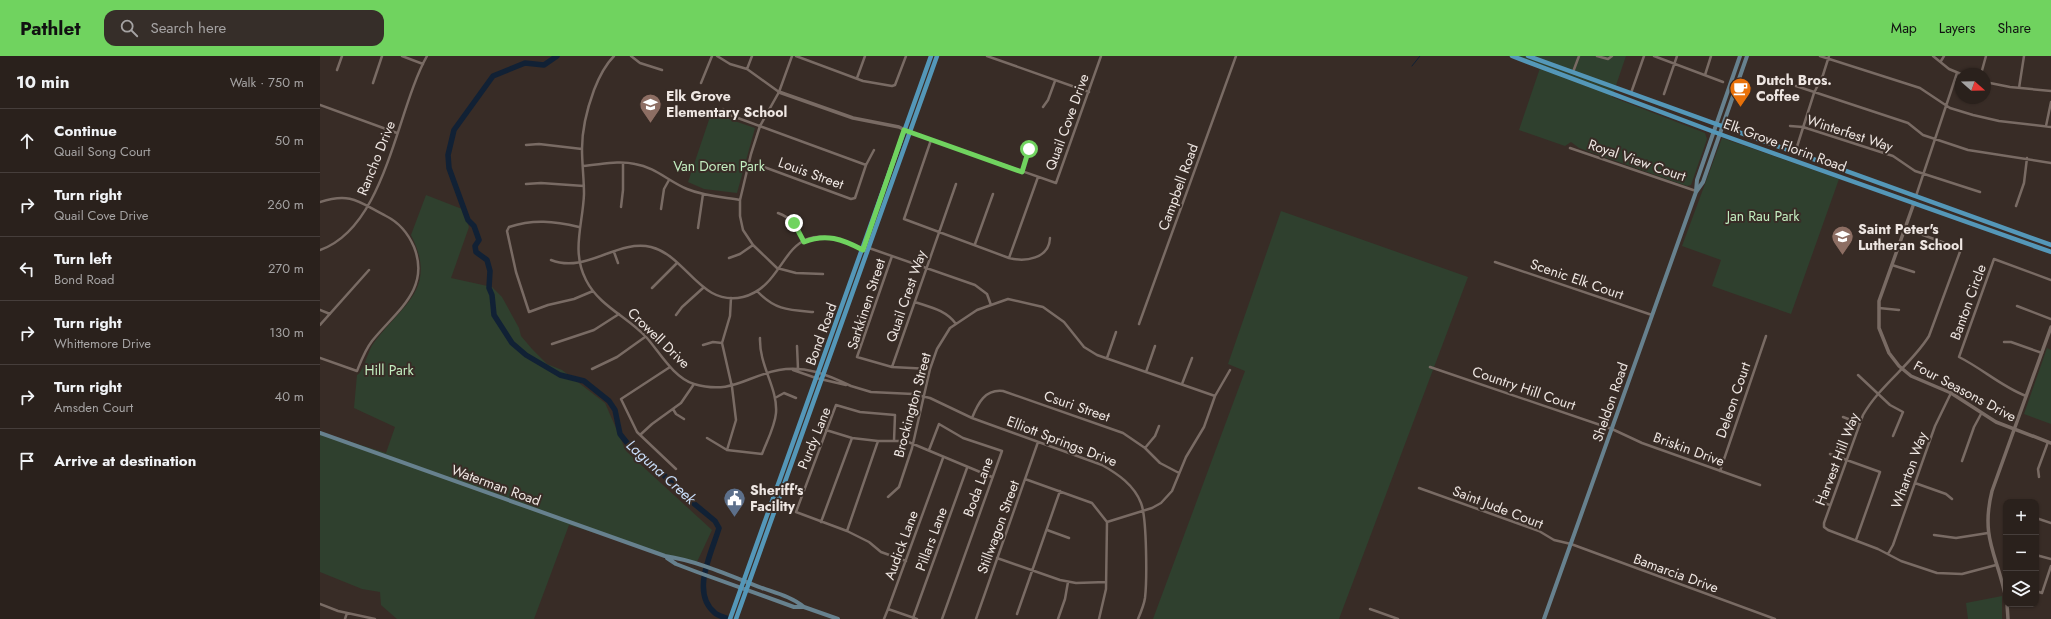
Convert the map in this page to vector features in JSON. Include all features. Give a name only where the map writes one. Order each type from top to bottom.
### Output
[{"type":"main road","name":"Bond Road","points":[[821,373],[858,280],[931,56]]},
{"type":"main road","name":"Bond Road","points":[[736,619],[746,582],[819,379],[863,250],[907,131],[929,78],[935,56]]},
{"type":"main road","name":"Elk Grove Florin Road","points":[[1512,56],[1720,134],[2051,252]]},
{"type":"main road","name":"Elk Grove Florin Road","points":[[1528,56],[2051,246]]},
{"type":"main road","name":"Sheldon Road","points":[[1544,619],[1696,192],[1697,180],[1740,56]]},
{"type":"main road","name":"Sheldon Road","points":[[1696,192],[1703,182],[1746,56]]},
{"type":"main road","points":[[1621,97],[1631,94]]},
{"type":"main road","points":[[1903,200],[1907,198],[1914,198],[1916,196]]},
{"type":"main road","points":[[1914,203],[1921,202],[1946,212],[1954,210]]},
{"type":"main road","points":[[858,280],[857,274],[864,253],[863,250]]},
{"type":"main road","name":"Waterman Road","points":[[320,433],[665,556],[724,574],[796,601],[804,607],[838,619]]},
{"type":"main road","name":"Waterman Road","points":[[665,556],[676,564],[721,581],[794,607],[804,607]]},
{"type":"main road","name":"Bond Road","points":[[730,619],[732,611],[744,588]]},
{"type":"street","points":[[337,70],[342,56]]},
{"type":"street","points":[[373,83],[382,56]]},
{"type":"street","points":[[402,56],[423,64]]},
{"type":"street","name":"Rancho Drive","points":[[320,250],[333,244],[349,232],[368,206],[427,56]]},
{"type":"street","name":"Crowell Drive","points":[[614,56],[601,74],[589,104],[584,126],[582,149],[584,186],[583,207],[579,227],[578,245],[579,262],[593,291],[645,336],[670,367],[694,384],[732,387],[780,370],[798,369],[821,373],[851,386]]},
{"type":"street","points":[[631,56],[640,63],[662,70]]},
{"type":"street","points":[[702,83],[712,56]]},
{"type":"street","points":[[717,56],[730,64],[747,69],[779,92],[853,118],[907,131]]},
{"type":"street","points":[[747,69],[752,56]]},
{"type":"street","points":[[792,56],[779,92],[760,126],[750,154],[740,200],[740,216],[743,230],[753,245],[777,268],[796,273],[823,274]]},
{"type":"street","points":[[796,56],[857,78],[892,86],[896,85],[906,56]]},
{"type":"street","points":[[857,78],[865,56]]},
{"type":"street","points":[[987,56],[1089,92]]},
{"type":"street","name":"Quail Cove Drive","points":[[907,131],[1056,183],[1101,56]]},
{"type":"street","name":"Campbell Road","points":[[1140,324],[1236,56]]},
{"type":"street","points":[[1573,72],[1578,56]]},
{"type":"street","points":[[1597,56],[1608,59],[1612,56]]},
{"type":"street","points":[[1631,94],[1644,56]]},
{"type":"street","points":[[1654,56],[1723,82]]},
{"type":"street","points":[[1664,94],[1677,56]]},
{"type":"street","points":[[1705,75],[1711,56]]},
{"type":"street","points":[[1820,56],[1829,57],[1920,88],[1947,105],[1986,118],[2051,127]]},
{"type":"street","points":[[1933,56],[1955,72]]},
{"type":"street","points":[[1941,61],[1944,56]]},
{"type":"street","points":[[1983,68],[1986,56]]},
{"type":"street","points":[[2019,88],[2024,56]]},
{"type":"street","points":[[1795,153],[1814,93],[1823,75],[1829,57]]},
{"type":"street","points":[[1916,196],[1925,174],[1955,79]]},
{"type":"street","points":[[1043,107],[1048,100],[1055,81]]},
{"type":"street","points":[[1991,83],[2019,88],[2051,91]]},
{"type":"street","points":[[1796,86],[1908,123],[1923,136],[1936,140],[1987,154],[2051,162]]},
{"type":"street","points":[[2046,126],[2051,102]]},
{"type":"street","points":[[320,105],[397,133]]},
{"type":"street","points":[[723,109],[727,114],[866,165],[874,150]]},
{"type":"street","name":"Winterfest Way","points":[[1790,126],[1803,127],[1893,156],[1915,170],[1980,192]]},
{"type":"street","points":[[931,140],[904,219],[1010,258],[1021,260],[1038,256],[1045,251],[1050,238]]},
{"type":"street","points":[[526,145],[539,144],[582,149]]},
{"type":"street","points":[[1022,172],[1030,145]]},
{"type":"street","name":"Royal View Court","points":[[1570,148],[1696,192]]},
{"type":"street","points":[[2016,206],[2024,183],[2027,158]]},
{"type":"street","points":[[583,166],[623,163],[648,167],[687,189],[703,194],[740,200]]},
{"type":"street","points":[[621,207],[623,190],[623,163]]},
{"type":"street","name":"Louis Street","points":[[749,164],[764,167],[851,199],[855,198],[866,165]]},
{"type":"street","points":[[1010,258],[1038,177]]},
{"type":"street","points":[[661,209],[664,189],[670,180]]},
{"type":"street","points":[[526,184],[541,183],[584,186]]},
{"type":"street","name":"Quail Crest Way","points":[[892,367],[956,184]]},
{"type":"street","points":[[698,228],[703,194]]},
{"type":"street","points":[[975,244],[993,194]]},
{"type":"street","points":[[320,202],[343,197],[354,199],[390,218],[406,232],[415,250],[418,270],[415,286],[410,297],[372,342],[357,371],[320,358]]},
{"type":"street","name":"Four Seasons Drive","points":[[1914,203],[1891,265],[1878,308],[1878,321],[1882,340],[1889,353],[1902,368],[1919,380],[1951,393],[1982,414],[2014,430],[2050,442]]},
{"type":"street","points":[[778,213],[786,216],[794,223],[804,242]]},
{"type":"street","points":[[579,227],[559,222],[540,221],[521,223],[509,227],[507,231],[516,272],[528,312],[548,305],[574,299],[593,291]]},
{"type":"street","name":"Harvest Hill Way","points":[[1904,228],[1961,249],[1929,336],[1878,394],[1867,408],[1859,423],[1830,505],[1824,527],[1927,571],[1944,574],[1971,573],[1996,565]]},
{"type":"street","points":[[551,260],[562,263],[579,262],[627,247],[645,246],[666,253],[703,288],[718,296],[732,298],[743,297],[757,291],[792,250],[804,242],[819,237],[833,237],[863,250]]},
{"type":"street","points":[[729,258],[740,254],[753,245]]},
{"type":"street","points":[[869,248],[975,285],[987,294],[991,305]]},
{"type":"street","points":[[614,252],[618,263]]},
{"type":"street","name":"Sarkkinen Street","points":[[892,256],[857,357],[892,367],[930,369]]},
{"type":"street","name":"Banton Circle","points":[[2026,396],[2009,389],[1981,369],[1959,357],[1994,259],[2051,280]]},
{"type":"street","name":"Scenic Elk Court","points":[[1495,262],[1652,316]]},
{"type":"street","points":[[652,288],[677,263]]},
{"type":"street","points":[[1891,265],[1914,272]]},
{"type":"street","points":[[320,325],[369,270]]},
{"type":"street","points":[[676,315],[703,288]]},
{"type":"street","points":[[757,291],[769,302],[778,307],[813,312]]},
{"type":"street","points":[[727,450],[736,424],[732,387],[722,343],[730,316],[732,298]]},
{"type":"street","name":"Brockington Street","points":[[888,498],[899,487],[913,444],[923,396],[936,349],[950,328],[977,310],[1008,299],[1043,307],[1064,322],[1084,346],[1107,358],[1215,396]]},
{"type":"street","points":[[915,302],[941,310],[951,317],[956,324]]},
{"type":"street","points":[[2017,306],[2051,319]]},
{"type":"street","points":[[1878,308],[1899,310]]},
{"type":"street","points":[[320,310],[330,314]]},
{"type":"street","points":[[552,344],[594,330],[619,314]]},
{"type":"street","points":[[2003,586],[1988,533],[1991,495],[2051,327]]},
{"type":"street","points":[[1107,358],[1116,332]]},
{"type":"street","points":[[592,369],[617,357],[645,336]]},
{"type":"street","name":"Deleon Court","points":[[1720,471],[1766,336]]},
{"type":"street","points":[[707,438],[727,450],[762,454],[775,419],[775,398],[762,360],[760,338]]},
{"type":"street","points":[[703,345],[713,342],[722,343]]},
{"type":"street","points":[[2004,342],[2011,342],[2042,353]]},
{"type":"street","points":[[797,346],[798,369]]},
{"type":"street","points":[[1146,372],[1155,346]]},
{"type":"street","points":[[1182,384],[1192,358]]},
{"type":"street","points":[[670,367],[622,399],[633,426],[640,435],[676,469]]},
{"type":"street","name":"Country Hill Court","points":[[1430,367],[1612,429]]},
{"type":"street","name":"Crowell Drive","points":[[793,370],[819,379],[851,386]]},
{"type":"street","points":[[1107,522],[1143,511],[1161,503],[1172,491],[1178,473],[1204,427],[1215,396],[1230,370]]},
{"type":"street","points":[[1858,375],[1890,405],[1903,412],[1893,436]]},
{"type":"street","points":[[640,435],[684,400],[691,386],[694,384]]},
{"type":"street","name":"Elliott Springs Drive","points":[[851,386],[871,392],[923,396],[945,404],[972,418],[1102,465],[1119,474],[1136,494],[1142,504],[1143,511],[1145,533],[1144,599],[1138,619]]},
{"type":"street","name":"Csuri Street","points":[[972,418],[984,397],[990,392],[1003,391],[1123,433],[1145,448],[1160,463],[1178,473]]},
{"type":"street","name":"Wharton Way","points":[[1888,554],[1935,426],[1951,393]]},
{"type":"street","points":[[775,398],[784,394],[796,398]]},
{"type":"street","name":"Purdy Lane","points":[[821,522],[796,512],[836,405],[860,412],[895,415],[894,441]]},
{"type":"street","points":[[673,409],[676,414],[684,419]]},
{"type":"street","points":[[1962,461],[1974,427],[1982,414]]},
{"type":"street","points":[[1843,417],[1859,423]]},
{"type":"street","name":"Boda Lane","points":[[929,450],[939,424],[963,438],[1002,451],[942,619]]},
{"type":"street","points":[[1145,448],[1155,436],[1160,426]]},
{"type":"street","name":"Briskin Drive","points":[[1612,429],[1642,443],[1760,486]]},
{"type":"street","points":[[826,430],[852,438],[878,441],[906,441],[929,450],[943,458],[992,477]]},
{"type":"street","points":[[852,438],[821,522],[847,531],[869,542],[881,552],[906,561]]},
{"type":"street","points":[[847,531],[878,441]]},
{"type":"street","name":"Stillwagon Street","points":[[976,619],[1038,442]]},
{"type":"street","points":[[2039,477],[2038,469],[2050,442]]},
{"type":"street","points":[[1830,454],[1880,472],[1856,540]]},
{"type":"street","name":"Audick Lane","points":[[884,619],[943,458]]},
{"type":"street","name":"Pillars Lane","points":[[913,618],[968,468]]},
{"type":"street","points":[[1025,479],[1092,503],[1107,522],[1105,595],[1099,619]]},
{"type":"street","points":[[1915,483],[1946,494],[1952,499]]},
{"type":"street","name":"Saint Jude Court","points":[[1419,488],[1539,531],[1554,540],[1571,544]]},
{"type":"street","points":[[1017,614],[1060,491]]},
{"type":"street","points":[[1814,500],[1830,505]]},
{"type":"street","points":[[2039,519],[2051,523]]},
{"type":"street","points":[[1046,530],[1069,538]]},
{"type":"street","points":[[1934,535],[1956,538],[1988,533]]},
{"type":"street","name":"Bamarcia Drive","points":[[1571,544],[1775,619]]},
{"type":"street","points":[[2039,556],[2051,559]]},
{"type":"street","points":[[997,558],[1068,582],[1106,582]]},
{"type":"street","points":[[2039,592],[2042,593],[2051,566]]},
{"type":"street","points":[[1058,619],[1065,599],[1068,582]]},
{"type":"street","points":[[320,604],[347,613],[375,619]]},
{"type":"street","points":[[2007,607],[2008,619]]},
{"type":"street","points":[[888,609],[917,619]]},
{"type":"street","points":[[1370,609],[1398,619]]},
{"type":"street","points":[[345,619],[347,613]]},
{"type":"green space","points":[[1508,56],[1626,56],[1612,97],[1705,133],[1707,139],[1691,185],[1687,186],[1579,148],[1571,142],[1565,146],[1519,130],[1540,68]]},
{"type":"green space","name":"Van Doren Park","points":[[713,108],[716,109],[717,115],[755,128],[737,193],[704,189],[688,182]]},
{"type":"green space","name":"Jan Rau Park","points":[[1722,138],[1839,179],[1791,314],[1712,286],[1721,260],[1682,246]]},
{"type":"green space","name":"Hill Park","points":[[426,195],[462,209],[469,227],[451,278],[492,287],[502,297],[519,328],[521,336],[532,349],[547,364],[562,370],[605,403],[626,451],[712,530],[696,564],[569,525],[534,619],[397,619],[381,605],[380,592],[362,589],[320,572],[320,432],[386,453],[395,427],[354,408],[357,375],[361,370],[373,344],[405,307],[413,296],[419,283],[421,270],[419,254],[411,235]]},
{"type":"green space","points":[[1281,211],[1468,277],[1339,619],[1153,619],[1245,371],[1228,364]]},
{"type":"green space","points":[[2047,348],[2051,350],[2051,424],[2024,414]]},
{"type":"green space","points":[[2002,596],[2002,619],[1968,619],[1966,603]]},
{"type":"waterway","name":"Laguna Creek","points":[[557,56],[544,65],[525,63],[493,76],[454,130],[448,155],[449,168],[468,220],[474,226],[479,240],[475,246],[476,252],[487,260],[490,271],[489,288],[492,295],[494,315],[512,343],[526,355],[560,375],[584,381],[609,401],[615,410],[620,434],[628,444],[657,468],[680,492],[715,521],[719,528],[705,572],[703,584],[704,595],[708,605],[715,613],[729,619]]},
{"type":"waterway","points":[[1412,66],[1420,56]]},
{"type":"place","name":"Dutch Bros. Coffee","points":[[1740,108]]},
{"type":"place","name":"Elk Grove Elementary School","points":[[650,124]]},
{"type":"place","name":"Saint Peter's Lutheran School","points":[[1842,256]]},
{"type":"place","name":"Sheriff's Facility","points":[[734,518]]},
{"type":"route","points":[[794,223],[804,242],[812,238],[833,237],[843,240],[863,250],[904,130],[1022,172],[1029,149]]}]
